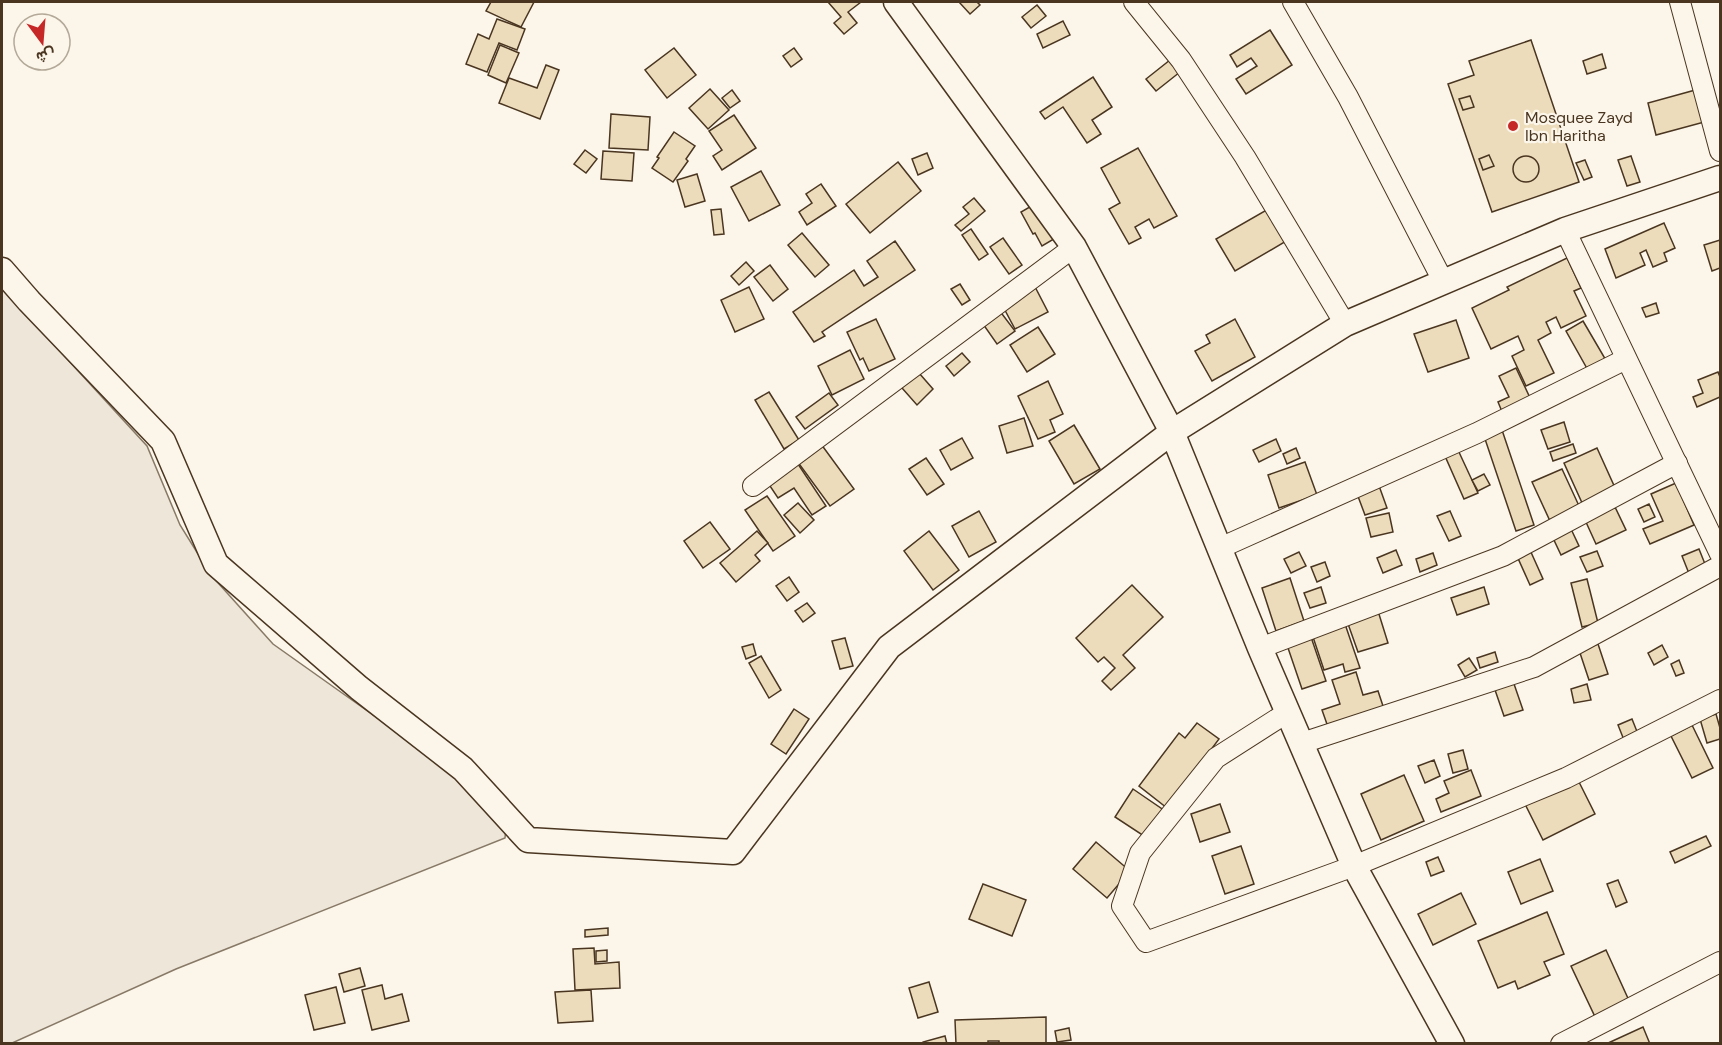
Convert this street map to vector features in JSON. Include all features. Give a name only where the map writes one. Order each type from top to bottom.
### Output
[{"type":"street","points":[[897,2],[1074,247],[1172,432],[1260,648],[1354,866],[1452,1044]]},
{"type":"street","points":[[1134,2],[1188,70],[1245,158],[1345,324]]},
{"type":"street","points":[[1680,2],[1720,151]]},
{"type":"street","points":[[1298,3],[1443,281]]},
{"type":"street","points":[[2,270],[163,441],[216,564],[359,688],[463,770],[528,840],[733,852],[889,647],[1172,432],[1345,324],[1565,230],[1720,178]]},
{"type":"street","points":[[1565,230],[1720,554]]},
{"type":"street","points":[[753,486],[1074,247]]},
{"type":"street","points":[[1220,548],[1477,433],[1626,359]]},
{"type":"street","points":[[1260,648],[1503,556],[1677,464]]},
{"type":"street","points":[[1302,743],[1534,667],[1720,566]]},
{"type":"street","points":[[1288,712],[1216,758],[1140,853],[1122,906],[1146,942],[1354,866],[1566,778],[1720,700]]},
{"type":"street","points":[[1561,1044],[1720,962]]},
{"type":"shaded area","points":[[2,288],[147,446],[180,525],[211,575],[273,644],[438,761],[506,827],[505,838],[176,969],[10,1044],[2,1043]]},
{"type":"building","points":[[491,2],[534,2],[521,27],[486,11]]},
{"type":"building","points":[[828,2],[861,2],[848,12],[857,23],[844,34],[834,23],[841,17]]},
{"type":"building","points":[[959,2],[977,2],[980,5],[970,14]]},
{"type":"building","points":[[1037,5],[1046,16],[1031,28],[1022,17]]},
{"type":"building","points":[[497,19],[525,29],[517,50],[499,43],[487,72],[466,64],[478,34],[489,39]]},
{"type":"building","points":[[1063,21],[1070,35],[1043,48],[1037,34]]},
{"type":"building","points":[[1270,30],[1292,65],[1246,94],[1236,79],[1257,66],[1251,58],[1237,67],[1230,55]]},
{"type":"building","points":[[1531,40],[1579,182],[1492,212],[1448,84],[1474,75],[1469,61]]},
{"type":"building","points":[[500,45],[519,53],[506,83],[488,75]]},
{"type":"building","points":[[674,48],[696,75],[667,98],[645,70]]},
{"type":"building","points":[[794,48],[802,59],[791,67],[783,56]]},
{"type":"building","points":[[1602,54],[1606,68],[1587,74],[1583,61]]},
{"type":"building","points":[[1170,60],[1180,72],[1156,91],[1146,79]]},
{"type":"building","points":[[546,65],[559,70],[540,119],[499,103],[509,78],[537,88]]},
{"type":"building","points":[[1093,77],[1112,107],[1092,120],[1101,134],[1087,143],[1063,107],[1045,119],[1040,112]]},
{"type":"building","points":[[710,89],[729,110],[708,129],[689,108]]},
{"type":"building","points":[[1699,89],[1708,121],[1656,135],[1648,103]]},
{"type":"building","points":[[732,90],[740,101],[730,108],[722,98]]},
{"type":"building","points":[[1470,96],[1474,107],[1463,110],[1459,99]]},
{"type":"building","points":[[611,114],[650,117],[648,150],[609,148]]},
{"type":"building","points":[[734,115],[756,148],[722,170],[713,156],[722,150],[709,131]]},
{"type":"building","points":[[674,132],[695,146],[686,159],[688,161],[673,182],[652,168]]},
{"type":"building","points":[[1138,148],[1177,216],[1154,228],[1149,219],[1135,227],[1141,238],[1129,244],[1109,209],[1120,203],[1101,168]]},
{"type":"building","points":[[585,150],[597,159],[586,173],[574,164]]},
{"type":"building","points":[[603,151],[634,153],[632,181],[601,179]]},
{"type":"building","points":[[927,153],[933,168],[918,175],[912,159]]},
{"type":"building","points":[[1489,155],[1494,166],[1483,170],[1479,159]]},
{"type":"building","points":[[1526,156],[1535,160],[1539,169],[1535,178],[1526,182],[1517,178],[1513,169],[1517,160]]},
{"type":"building","points":[[1631,156],[1640,182],[1627,186],[1618,160]]},
{"type":"building","points":[[1585,160],[1592,177],[1584,180],[1576,163]]},
{"type":"building","points":[[898,162],[921,191],[870,233],[846,204]]},
{"type":"building","points":[[761,171],[780,205],[749,221],[731,187]]},
{"type":"building","points":[[697,174],[705,201],[685,207],[677,180]]},
{"type":"building","points":[[821,184],[836,206],[807,225],[799,212],[812,203],[806,194]]},
{"type":"building","points":[[974,198],[985,211],[961,231],[955,225],[969,214],[963,207]]},
{"type":"building","points":[[1040,201],[1059,236],[1042,246],[1021,212]]},
{"type":"building","points":[[1270,208],[1288,240],[1235,271],[1216,239]]},
{"type":"building","points":[[721,209],[724,234],[714,235],[711,210]]},
{"type":"building","points":[[1664,223],[1675,248],[1664,253],[1667,261],[1653,267],[1646,250],[1640,253],[1645,265],[1616,278],[1605,249]]},
{"type":"building","points":[[971,229],[988,254],[979,260],[962,235]]},
{"type":"building","points":[[802,233],[829,265],[815,277],[788,245]]},
{"type":"building","points":[[1003,238],[1022,265],[1009,274],[990,247]]},
{"type":"building","points":[[1720,240],[1720,268],[1712,271],[1704,245]]},
{"type":"building","points":[[895,241],[915,270],[822,332],[825,336],[814,342],[793,312],[854,270],[864,286],[878,277],[867,261]]},
{"type":"building","points":[[1567,258],[1581,288],[1574,291],[1586,316],[1561,328],[1556,317],[1546,322],[1551,333],[1538,340],[1554,373],[1526,386],[1512,356],[1524,350],[1518,336],[1491,349],[1472,308],[1509,290],[1507,287]]},
{"type":"building","points":[[746,262],[754,271],[739,285],[731,276]]},
{"type":"building","points":[[770,265],[788,289],[773,301],[754,277]]},
{"type":"building","points":[[1032,281],[1048,312],[1015,329],[999,299]]},
{"type":"building","points":[[960,284],[970,300],[962,305],[951,289]]},
{"type":"building","points":[[749,287],[764,319],[735,332],[721,300]]},
{"type":"building","points":[[993,302],[1015,331],[997,344],[976,314]]},
{"type":"building","points":[[1656,303],[1659,313],[1646,317],[1642,308]]},
{"type":"building","points":[[876,319],[895,359],[869,371],[863,358],[860,360],[847,332]]},
{"type":"building","points":[[1235,319],[1255,357],[1212,381],[1195,351],[1210,343],[1206,335]]},
{"type":"building","points":[[1456,320],[1469,358],[1428,372],[1414,334]]},
{"type":"building","points":[[1583,321],[1607,362],[1589,372],[1566,331]]},
{"type":"building","points":[[1038,327],[1055,354],[1027,372],[1010,345]]},
{"type":"building","points":[[850,350],[864,379],[832,395],[818,366]]},
{"type":"building","points":[[962,353],[970,362],[954,376],[946,366]]},
{"type":"building","points":[[912,365],[933,389],[917,405],[895,380]]},
{"type":"building","points":[[1516,368],[1531,400],[1503,414],[1498,402],[1509,397],[1499,376]]},
{"type":"building","points":[[1718,372],[1720,397],[1697,407],[1693,397],[1703,393],[1698,380]]},
{"type":"building","points":[[1048,381],[1063,414],[1050,420],[1055,432],[1038,439],[1018,396]]},
{"type":"building","points":[[769,392],[799,440],[784,449],[755,400]]},
{"type":"building","points":[[829,393],[838,405],[805,429],[796,417]]},
{"type":"building","points":[[1024,418],[1033,446],[1007,453],[999,426]]},
{"type":"building","points":[[1564,422],[1570,442],[1548,449],[1541,430]]},
{"type":"building","points":[[1074,425],[1100,469],[1074,484],[1049,441]]},
{"type":"building","points":[[1502,430],[1534,525],[1516,531],[1484,436]]},
{"type":"building","points":[[962,438],[973,458],[951,470],[940,450]]},
{"type":"building","points":[[1276,439],[1281,451],[1259,462],[1253,450]]},
{"type":"building","points":[[821,444],[854,489],[830,506],[797,461]]},
{"type":"building","points":[[1573,444],[1576,453],[1553,461],[1550,452]]},
{"type":"building","points":[[1296,448],[1300,458],[1287,464],[1283,454]]},
{"type":"building","points":[[1597,448],[1616,490],[1583,505],[1564,463]]},
{"type":"building","points":[[1458,450],[1478,493],[1464,499],[1445,456]]},
{"type":"building","points":[[926,458],[944,484],[927,495],[909,469]]},
{"type":"building","points":[[1305,462],[1317,495],[1279,508],[1268,475]]},
{"type":"building","points":[[798,464],[826,506],[812,515],[794,488],[778,498],[768,483]]},
{"type":"building","points":[[1562,469],[1580,508],[1550,521],[1532,482]]},
{"type":"building","points":[[1484,474],[1490,485],[1478,491],[1472,480]]},
{"type":"building","points":[[1378,483],[1387,508],[1365,515],[1356,491]]},
{"type":"building","points":[[1676,483],[1694,525],[1650,544],[1643,529],[1663,521],[1651,494]]},
{"type":"building","points":[[767,496],[795,536],[773,551],[745,510]]},
{"type":"building","points":[[798,503],[814,520],[800,533],[784,515]]},
{"type":"building","points":[[1649,504],[1655,517],[1644,522],[1638,509]]},
{"type":"building","points":[[1615,507],[1626,530],[1596,544],[1585,520]]},
{"type":"building","points":[[979,511],[996,542],[969,557],[952,526]]},
{"type":"building","points":[[1450,511],[1461,536],[1449,541],[1437,516]]},
{"type":"building","points":[[1389,513],[1393,532],[1371,537],[1366,518]]},
{"type":"building","points":[[710,522],[730,549],[703,568],[684,541]]},
{"type":"building","points":[[1571,529],[1579,546],[1561,555],[1553,538]]},
{"type":"building","points":[[757,531],[768,543],[755,555],[760,561],[736,582],[720,563]]},
{"type":"building","points":[[929,531],[959,570],[933,590],[904,551]]},
{"type":"building","points":[[1699,549],[1707,569],[1690,576],[1682,556]]},
{"type":"building","points":[[1396,550],[1402,565],[1383,573],[1377,558]]},
{"type":"building","points":[[1530,550],[1543,579],[1530,585],[1517,556]]},
{"type":"building","points":[[1597,551],[1603,566],[1587,572],[1580,557]]},
{"type":"building","points":[[1299,552],[1306,566],[1291,573],[1284,559]]},
{"type":"building","points":[[1433,553],[1437,565],[1420,572],[1416,559]]},
{"type":"building","points":[[1325,562],[1330,576],[1317,582],[1311,567]]},
{"type":"building","points":[[789,577],[799,592],[787,601],[776,586]]},
{"type":"building","points":[[1290,578],[1304,621],[1276,631],[1262,588]]},
{"type":"building","points":[[1587,579],[1598,623],[1582,627],[1571,583]]},
{"type":"building","points":[[1132,585],[1163,617],[1123,655],[1135,668],[1111,690],[1102,681],[1115,668],[1104,657],[1098,662],[1076,638]]},
{"type":"building","points":[[1321,587],[1326,603],[1310,608],[1304,593]]},
{"type":"building","points":[[1484,587],[1489,604],[1457,615],[1451,598]]},
{"type":"building","points":[[807,603],[815,613],[803,622],[795,611]]},
{"type":"building","points":[[1378,611],[1388,643],[1358,652],[1347,621]]},
{"type":"building","points":[[1345,624],[1360,668],[1345,672],[1343,664],[1324,670],[1312,634]]},
{"type":"building","points":[[1311,637],[1326,681],[1302,689],[1287,645]]},
{"type":"building","points":[[845,638],[853,666],[840,669],[832,641]]},
{"type":"building","points":[[753,644],[756,655],[746,659],[742,647]]},
{"type":"building","points":[[1598,644],[1608,674],[1589,680],[1579,650]]},
{"type":"building","points":[[1662,645],[1668,657],[1654,665],[1648,653]]},
{"type":"building","points":[[1495,652],[1498,662],[1480,668],[1477,658]]},
{"type":"building","points":[[761,656],[781,690],[769,698],[749,663]]},
{"type":"building","points":[[1469,658],[1477,670],[1465,677],[1458,665]]},
{"type":"building","points":[[1679,660],[1684,673],[1676,676],[1671,664]]},
{"type":"building","points":[[1356,672],[1363,695],[1378,691],[1384,709],[1328,727],[1322,710],[1340,704],[1332,680]]},
{"type":"building","points":[[1513,681],[1523,710],[1504,716],[1494,687]]},
{"type":"building","points":[[1587,684],[1591,700],[1574,703],[1571,689]]},
{"type":"building","points":[[794,709],[809,719],[786,754],[771,744]]},
{"type":"building","points":[[1716,714],[1720,739],[1707,743],[1700,719]]},
{"type":"building","points":[[1632,719],[1638,734],[1624,740],[1618,725]]},
{"type":"building","points":[[1197,723],[1219,739],[1167,808],[1139,786],[1179,733],[1185,738]]},
{"type":"building","points":[[1692,725],[1713,768],[1692,778],[1671,736]]},
{"type":"building","points":[[1463,750],[1468,769],[1453,773],[1448,754]]},
{"type":"building","points":[[1434,760],[1440,776],[1425,783],[1418,766]]},
{"type":"building","points":[[1471,770],[1481,796],[1441,812],[1436,799],[1449,793],[1444,781]]},
{"type":"building","points":[[1404,775],[1424,821],[1381,840],[1361,794]]},
{"type":"building","points":[[1577,778],[1595,814],[1543,840],[1525,804]]},
{"type":"building","points":[[1133,789],[1168,813],[1150,840],[1115,817]]},
{"type":"building","points":[[1220,804],[1230,832],[1200,842],[1191,814]]},
{"type":"building","points":[[1706,836],[1711,846],[1675,863],[1670,852]]},
{"type":"building","points":[[1096,842],[1130,871],[1107,898],[1073,869]]},
{"type":"building","points":[[1241,846],[1254,884],[1225,894],[1212,856]]},
{"type":"building","points":[[1438,857],[1444,871],[1431,876],[1426,862]]},
{"type":"building","points":[[1540,859],[1553,891],[1521,904],[1508,872]]},
{"type":"building","points":[[1618,880],[1627,902],[1616,907],[1607,884]]},
{"type":"building","points":[[983,884],[1026,900],[1012,936],[969,919]]},
{"type":"building","points":[[1461,893],[1476,924],[1433,945],[1418,914]]},
{"type":"building","points":[[1547,912],[1564,954],[1544,962],[1550,975],[1518,989],[1515,981],[1498,988],[1478,941]]},
{"type":"building","points":[[608,928],[608,935],[585,937],[585,930]]},
{"type":"building","points":[[594,948],[595,964],[619,962],[620,988],[575,990],[573,949]]},
{"type":"building","points":[[607,950],[607,961],[596,962],[596,951]]},
{"type":"building","points":[[1606,950],[1631,1005],[1597,1021],[1571,966]]},
{"type":"building","points":[[360,968],[365,986],[344,992],[339,974]]},
{"type":"building","points":[[929,982],[938,1012],[918,1018],[909,988]]},
{"type":"building","points":[[382,985],[385,999],[402,994],[409,1021],[372,1030],[362,990]]},
{"type":"building","points":[[336,987],[345,1023],[314,1030],[305,995]]},
{"type":"building","points":[[591,990],[593,1021],[558,1023],[555,992]]},
{"type":"building","points":[[1046,1017],[1046,1044],[999,1044],[999,1041],[988,1041],[988,1044],[956,1044],[955,1020]]},
{"type":"building","points":[[1643,1027],[1650,1044],[1606,1044]]},
{"type":"building","points":[[1069,1028],[1071,1040],[1057,1042],[1055,1031]]},
{"type":"building","points":[[945,1036],[947,1044],[923,1044],[923,1042]]},
{"type":"place","name":"Mosquee Zayd Ibn Haritha","points":[[1513,126]]}]
